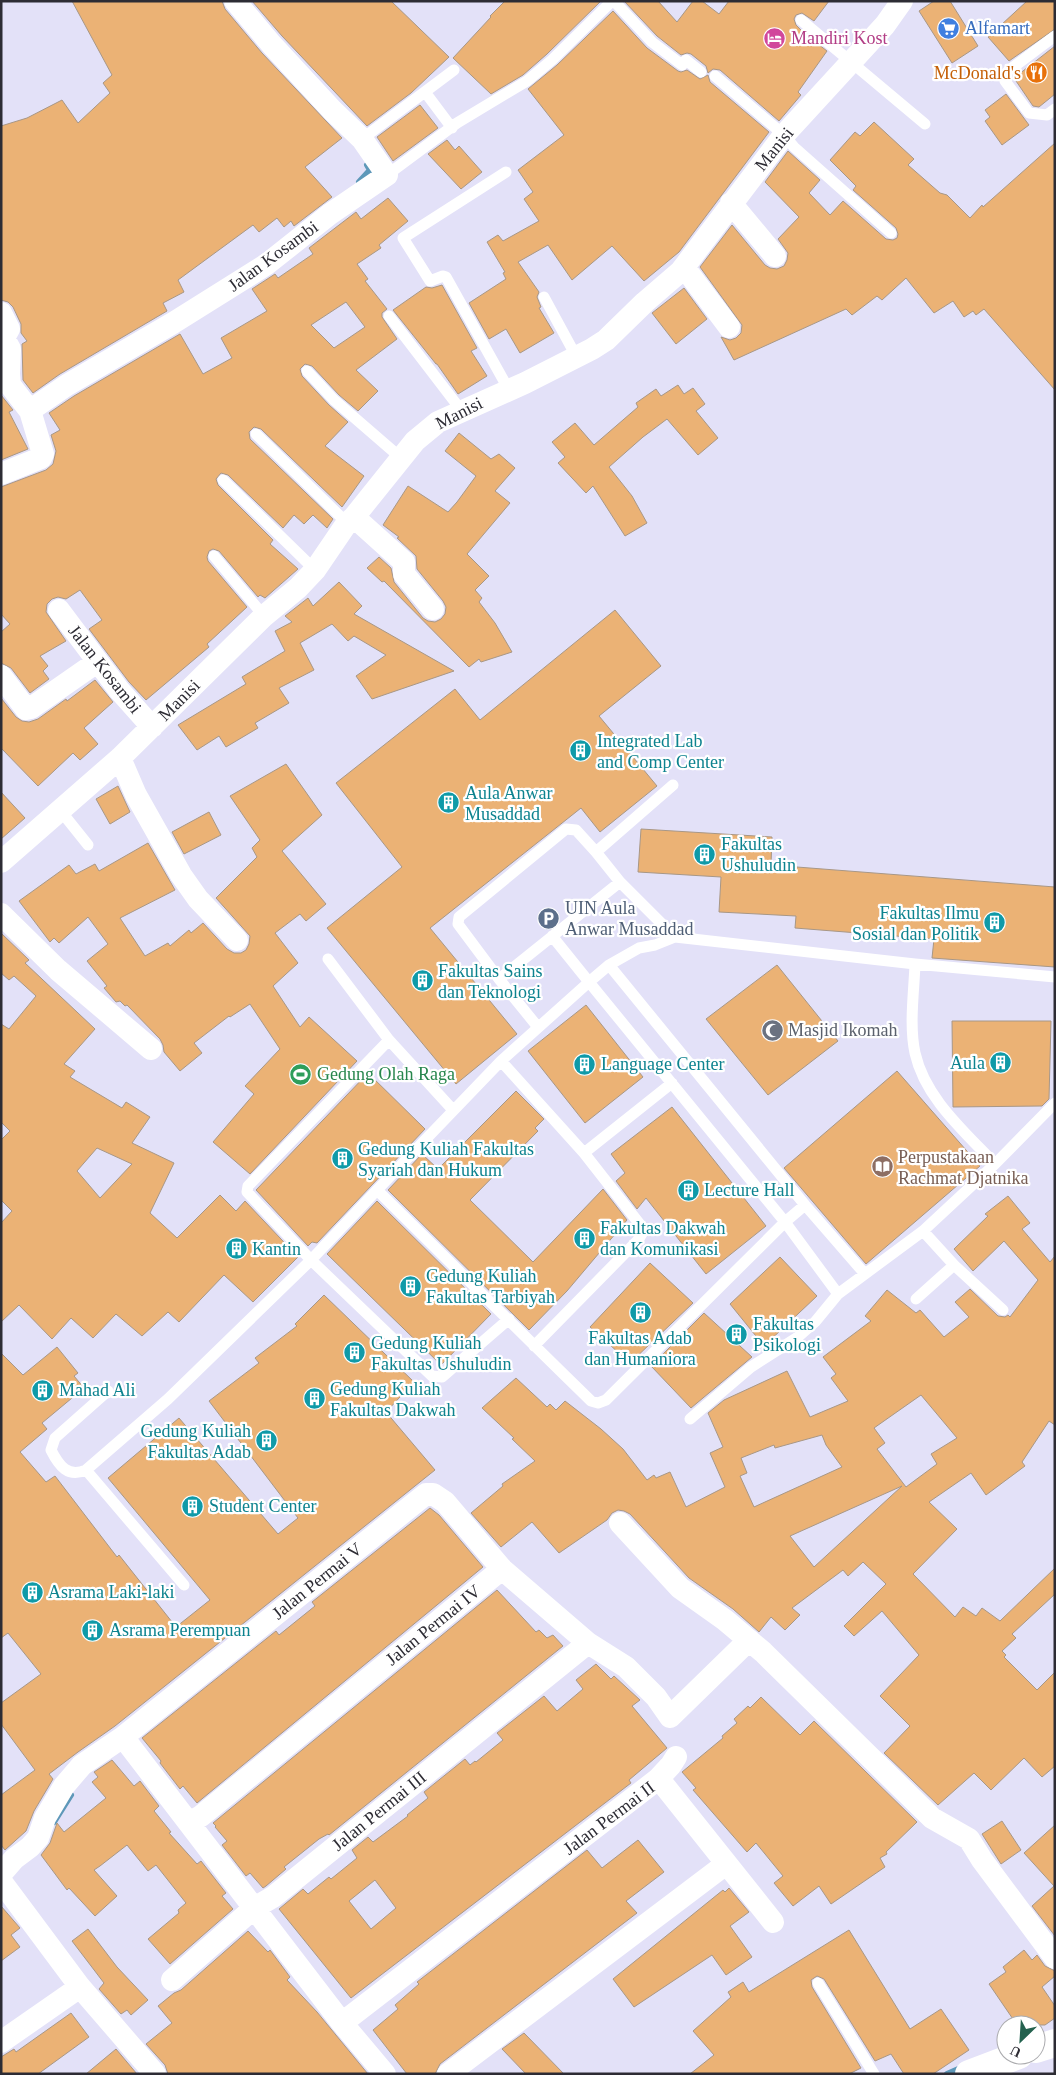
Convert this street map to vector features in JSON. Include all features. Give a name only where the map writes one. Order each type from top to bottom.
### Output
[{"type":"street","points":[[235,1],[312,89],[362,139],[387,175]]},
{"type":"street","name":"Manisi","points":[[1,862],[120,758],[264,616],[284,601],[315,570],[351,520],[415,441],[438,422],[461,410],[509,390],[592,349],[606,340],[644,302],[681,271],[784,135],[885,25],[902,1]]},
{"type":"street","name":"Jalan Kosambi","points":[[30,411],[67,385],[173,324],[267,264],[330,214],[387,175]]},
{"type":"street","points":[[732,203],[775,256]]},
{"type":"street","points":[[681,271],[690,275],[729,327]]},
{"type":"street","points":[[1,313],[9,329],[4,338],[10,349],[10,385],[30,411],[44,454],[41,458],[6,472]]},
{"type":"street","points":[[351,520],[404,562],[404,574],[434,609]]},
{"type":"street","name":"Jalan Kosambi","points":[[59,610],[97,662],[152,727]]},
{"type":"street","points":[[1,676],[26,709],[31,708],[97,662]]},
{"type":"street","points":[[120,758],[136,795],[181,875],[198,899],[237,940]]},
{"type":"street","points":[[1,914],[58,970],[151,1049]]},
{"type":"street","name":"Jalan Permai V","points":[[123,1737],[426,1494],[434,1494],[445,1502],[502,1569]]},
{"type":"street","points":[[620,1523],[680,1588],[749,1640],[826,1712],[932,1818],[969,1839],[982,1860],[1055,1958]]},
{"type":"street","points":[[502,1569],[588,1643],[626,1667],[656,1697],[670,1717],[749,1640]]},
{"type":"street","name":"Jalan Permai IV","points":[[189,1823],[201,1816],[502,1569]]},
{"type":"street","name":"Jalan Permai III","points":[[172,1980],[254,1908],[273,1897],[588,1643]]},
{"type":"street","points":[[1,1874],[14,1859],[34,1843],[64,1786],[82,1765],[123,1737],[342,2023],[385,2074]]},
{"type":"street","points":[[658,1779],[672,1765],[676,1757]]},
{"type":"street","name":"Jalan Permai II","points":[[342,2023],[658,1779],[773,1922]]},
{"type":"street","points":[[448,2074],[726,1864]]},
{"type":"street","points":[[1,1881],[80,1987],[155,2074]]},
{"type":"street","points":[[1,2042],[80,1987]]},
{"type":"street","points":[[969,2074],[996,2064]]},
{"type":"lane","points":[[387,175],[452,128],[527,81],[552,60],[613,1],[652,42],[682,65],[686,60],[701,72]]},
{"type":"lane","points":[[801,20],[925,124]]},
{"type":"lane","points":[[1055,36],[1008,70],[1005,81],[1029,113],[1047,116],[1055,109]]},
{"type":"lane","points":[[362,139],[454,70]]},
{"type":"lane","points":[[715,76],[784,135],[891,233]]},
{"type":"lane","points":[[425,92],[452,128]]},
{"type":"lane","points":[[506,172],[403,238],[430,280],[443,276],[446,277],[509,390]]},
{"type":"lane","points":[[544,297],[576,356]]},
{"type":"lane","points":[[389,316],[461,410]]},
{"type":"lane","points":[[307,371],[334,400],[401,458]]},
{"type":"lane","points":[[256,434],[351,520]]},
{"type":"lane","points":[[223,480],[315,570]]},
{"type":"lane","points":[[214,556],[264,616]]},
{"type":"lane","points":[[596,852],[673,785]]},
{"type":"lane","points":[[60,810],[88,845]]},
{"type":"lane","points":[[537,1026],[458,924],[459,917],[566,828],[576,830],[620,882],[675,937]]},
{"type":"lane","points":[[499,979],[620,882]]},
{"type":"lane","points":[[552,936],[785,1222],[838,1294]]},
{"type":"lane","points":[[108,1391],[55,1438],[51,1450],[57,1462],[67,1471],[77,1474],[86,1470],[168,1400],[311,1260],[501,1061],[537,1026],[609,965],[639,948],[655,945],[675,937],[916,964],[1055,977]]},
{"type":"lane","points":[[328,959],[389,1040],[454,1110]]},
{"type":"lane","points":[[916,964],[913,1018],[915,1052],[923,1077],[939,1103],[995,1164]]},
{"type":"lane","points":[[609,965],[805,1205],[865,1274]]},
{"type":"lane","points":[[389,1040],[248,1186],[247,1192],[311,1260],[436,1378],[442,1377],[509,1319]]},
{"type":"lane","points":[[501,1061],[584,1153],[642,1227],[643,1232],[638,1240],[534,1346]]},
{"type":"lane","points":[[584,1153],[672,1083]]},
{"type":"lane","points":[[690,1418],[751,1367],[798,1337],[815,1322],[838,1294],[923,1231],[995,1164],[1055,1102]]},
{"type":"lane","points":[[377,1190],[591,1401],[598,1403],[606,1400],[785,1222],[805,1205]]},
{"type":"lane","points":[[923,1231],[954,1265],[1003,1310]]},
{"type":"lane","points":[[916,1300],[954,1265]]},
{"type":"lane","points":[[86,1470],[184,1584]]},
{"type":"lane","points":[[818,1983],[874,2074]]},
{"type":"building","points":[[72,1],[222,1],[225,9],[262,53],[342,138],[305,167],[332,197],[294,226],[291,221],[284,227],[277,218],[259,232],[253,225],[178,280],[184,292],[163,303],[167,311],[60,374],[33,393],[23,380],[22,344],[27,341],[21,333],[21,324],[13,307],[8,302],[1,300],[1,126],[27,118],[62,100],[78,123],[110,93],[103,83],[112,75]]},
{"type":"building","points":[[252,1],[391,1],[449,57],[411,93],[367,126],[282,36]]},
{"type":"building","points":[[505,1],[601,1],[523,75],[491,94],[453,58]]},
{"type":"building","points":[[624,1],[658,1],[677,22],[693,1],[702,1],[719,14],[729,1],[829,1],[814,21],[802,13],[796,15],[794,19],[796,25],[805,34],[827,51],[798,92],[801,95],[779,121],[720,70],[713,69],[708,73],[706,66],[691,54],[681,55],[657,36]]},
{"type":"building","name":"Alfamart","points":[[934,1],[950,1],[978,46],[952,63],[919,11]]},
{"type":"building","points":[[1027,1],[1055,1],[1055,29],[1009,61],[988,37]]},
{"type":"building","points":[[613,11],[647,48],[678,71],[687,70],[700,79],[708,75],[710,82],[769,132],[679,252],[644,281],[612,246],[572,280],[548,245],[518,262],[539,292],[537,297],[541,307],[539,308],[554,333],[520,353],[506,329],[489,339],[469,303],[506,279],[503,273],[505,272],[487,242],[498,235],[503,241],[539,221],[524,199],[533,192],[518,170],[564,135],[528,89],[557,65]]},
{"type":"building","name":"McDonald's","points":[[1055,46],[1055,94],[1039,107],[1033,106],[1014,78]]},
{"type":"building","points":[[1006,94],[1029,125],[1002,145],[985,121],[990,117],[985,110]]},
{"type":"building","points":[[420,105],[438,128],[393,161],[377,137]]},
{"type":"building","points":[[874,122],[914,159],[908,165],[940,193],[947,195],[970,218],[982,205],[983,207],[1055,143],[1055,390],[984,309],[976,315],[973,311],[964,317],[953,301],[934,313],[906,278],[882,300],[877,296],[852,315],[846,309],[734,360],[721,337],[730,340],[736,338],[741,333],[742,325],[700,267],[732,225],[765,265],[777,269],[784,266],[788,253],[778,239],[799,217],[765,182],[788,151],[820,180],[809,193],[830,215],[843,201],[886,239],[893,240],[897,238],[896,228],[853,190],[856,186],[830,160],[855,132],[860,136]]},
{"type":"building","points":[[447,140],[455,150],[459,146],[482,172],[461,189],[428,154]]},
{"type":"building","points":[[388,198],[408,221],[379,245],[381,248],[357,264],[368,279],[365,281],[387,309],[382,313],[382,317],[397,339],[356,370],[378,391],[358,411],[339,395],[312,366],[305,364],[300,369],[302,376],[348,422],[325,446],[364,476],[342,507],[261,429],[254,427],[249,432],[250,439],[333,519],[327,528],[313,515],[304,524],[294,515],[283,528],[228,475],[221,473],[216,479],[218,485],[273,540],[270,544],[298,569],[265,598],[260,595],[258,597],[219,551],[213,549],[209,551],[208,561],[247,607],[207,644],[209,647],[146,700],[129,682],[89,629],[102,620],[80,590],[66,599],[58,597],[52,599],[47,604],[46,612],[66,641],[40,656],[48,666],[43,671],[49,679],[30,693],[11,668],[1,663],[1,632],[10,624],[1,614],[1,487],[46,470],[53,464],[56,451],[51,435],[60,430],[49,413],[74,396],[180,334],[203,374],[232,358],[221,338],[267,311],[252,289],[275,274],[278,278],[313,254],[309,248],[356,212],[361,219]],"holes":[[[346,302],[365,327],[334,348],[311,325]]]},
{"type":"building","points":[[442,285],[477,348],[471,351],[487,376],[458,394],[437,364],[393,310],[426,287],[432,288]]},
{"type":"building","points":[[684,288],[707,319],[676,344],[652,313]]},
{"type":"building","points":[[678,385],[684,394],[693,388],[705,404],[696,411],[718,438],[698,455],[667,419],[609,467],[632,496],[647,523],[625,536],[593,486],[586,493],[558,463],[565,457],[552,442],[575,423],[594,445],[638,407],[636,403],[656,389],[661,396]]},
{"type":"building","points":[[1,395],[13,410],[9,412],[28,449],[1,460]]},
{"type":"building","points":[[459,433],[491,459],[499,454],[515,468],[495,491],[510,503],[467,554],[489,576],[475,590],[482,598],[479,602],[495,623],[512,652],[481,662],[479,659],[469,667],[384,581],[382,582],[367,568],[379,557],[391,568],[394,582],[423,618],[435,622],[445,614],[446,607],[443,601],[417,569],[416,556],[397,538],[399,537],[383,525],[408,486],[448,512],[457,502],[476,476],[445,451]]},
{"type":"building","points":[[339,582],[362,606],[354,614],[454,671],[372,699],[356,676],[386,655],[354,636],[348,641],[332,624],[300,643],[314,670],[279,688],[289,703],[255,723],[258,728],[226,747],[219,736],[197,750],[178,725],[246,684],[242,677],[285,651],[275,631],[292,622],[285,616],[308,598],[313,606]]},
{"type":"building","points":[[615,610],[661,666],[599,716],[657,786],[600,832],[581,808],[430,928],[517,1034],[456,1084],[327,928],[402,867],[336,783],[455,689],[480,720]]},
{"type":"building","points":[[95,680],[113,702],[84,728],[98,744],[80,760],[73,753],[38,786],[1,748],[1,698],[16,717],[22,721],[29,722],[38,719],[66,699],[67,701]]},
{"type":"building","points":[[286,764],[322,815],[282,851],[326,904],[306,921],[300,914],[275,933],[298,963],[273,986],[300,1027],[309,1017],[357,1061],[250,1174],[213,1142],[254,1094],[245,1086],[280,1049],[250,1004],[229,1016],[194,1043],[202,1053],[180,1071],[164,1052],[160,1039],[127,1005],[125,1006],[120,1001],[116,1002],[104,988],[107,986],[87,961],[108,944],[88,917],[59,943],[54,938],[50,942],[19,901],[69,865],[76,874],[95,864],[99,871],[148,843],[175,890],[120,918],[145,956],[168,943],[170,946],[189,930],[191,933],[203,923],[227,949],[234,953],[241,953],[246,950],[250,936],[216,898],[257,857],[252,848],[260,840],[230,796]]},
{"type":"building","points":[[118,786],[130,812],[110,824],[96,799]]},
{"type":"building","points":[[1,792],[25,818],[1,839]]},
{"type":"building","points":[[209,812],[221,835],[184,854],[172,832]]},
{"type":"building","points":[[641,829],[772,837],[771,865],[1055,887],[1055,967],[932,958],[934,939],[795,928],[796,916],[719,912],[721,877],[638,872]]},
{"type":"building","points":[[1,933],[29,960],[25,963],[95,1029],[64,1064],[75,1071],[70,1077],[122,1108],[126,1102],[150,1117],[132,1143],[174,1163],[150,1213],[177,1238],[220,1195],[236,1211],[245,1201],[298,1257],[253,1302],[224,1275],[179,1322],[168,1312],[142,1336],[116,1314],[93,1338],[71,1318],[52,1339],[19,1305],[1,1322],[1,1223],[12,1211],[1,1200],[1,1140],[10,1131],[1,1122],[1,1024],[9,1029],[36,996],[14,976],[9,980],[1,973]],"holes":[[[97,1148],[132,1164],[100,1198],[77,1171]]]},
{"type":"building","name":"Masjid Ikomah","points":[[777,965],[838,1041],[768,1095],[706,1019]]},
{"type":"building","name":"Language Center","points":[[586,1005],[643,1077],[585,1123],[528,1051]]},
{"type":"building","name":"Aula","points":[[952,1021],[1051,1021],[1049,1099],[1042,1106],[953,1107]]},
{"type":"building","name":"Perpustakaan Rachmat Djatnika","points":[[897,1071],[980,1166],[866,1264],[784,1168]]},
{"type":"building","name":"Gedung Kuliah Fakultas Syariah dan Hukum","points":[[368,1073],[425,1129],[317,1243],[312,1242],[308,1246],[256,1190]]},
{"type":"building","points":[[516,1091],[544,1119],[535,1128],[538,1131],[470,1200],[533,1262],[603,1189],[627,1220],[567,1291],[529,1330],[388,1190],[422,1154],[438,1169]]},
{"type":"building","name":"Lecture Hall","points":[[672,1107],[766,1226],[706,1274],[646,1198],[637,1209],[616,1181],[625,1173],[611,1154]]},
{"type":"building","points":[[1008,1196],[1030,1223],[1022,1229],[1050,1262],[1055,1256],[1055,1425],[1049,1421],[1022,1462],[1025,1466],[986,1495],[971,1473],[929,1502],[957,1529],[913,1574],[955,1617],[963,1607],[976,1616],[982,1608],[1000,1621],[1055,1568],[1055,1594],[1012,1634],[1016,1638],[1002,1651],[1006,1655],[1004,1657],[1037,1690],[1055,1672],[1055,1766],[1042,1777],[1024,1758],[991,1790],[974,1773],[938,1805],[884,1753],[910,1726],[880,1696],[919,1655],[882,1611],[854,1636],[844,1626],[886,1584],[863,1562],[848,1576],[843,1570],[792,1608],[800,1615],[785,1630],[771,1617],[759,1632],[733,1609],[689,1578],[630,1514],[624,1511],[618,1510],[612,1513],[607,1520],[559,1553],[532,1522],[501,1547],[471,1513],[503,1486],[502,1484],[535,1461],[482,1408],[516,1378],[547,1407],[550,1404],[556,1410],[565,1401],[601,1429],[623,1449],[647,1480],[654,1475],[656,1478],[670,1472],[686,1507],[725,1487],[710,1453],[723,1447],[708,1413],[724,1400],[787,1371],[810,1417],[848,1401],[831,1378],[836,1374],[823,1357],[871,1321],[865,1316],[887,1290],[916,1313],[920,1310],[944,1337],[969,1317],[955,1302],[970,1289],[998,1316],[1005,1317],[1008,1315],[1010,1317],[1038,1280],[1004,1241],[973,1271],[954,1249],[988,1216],[985,1214]],"holes":[[[921,1395],[957,1438],[931,1454],[937,1464],[906,1487],[877,1449],[885,1443],[874,1428]],[[822,1435],[826,1445],[842,1467],[754,1507],[740,1476],[747,1473],[741,1458],[774,1445],[775,1448]],[[902,1486],[814,1567],[790,1536]]]},
{"type":"building","name":"Gedung Kuliah Fakultas Tarbiyah","points":[[377,1201],[491,1314],[441,1365],[327,1254]]},
{"type":"building","points":[[780,1257],[817,1296],[764,1346],[730,1304]]},
{"type":"building","name":"Fakultas Adab dan Humaniora","points":[[650,1263],[693,1303],[630,1363],[590,1327]]},
{"type":"building","points":[[324,1295],[414,1382],[386,1412],[435,1470],[115,1726],[49,1774],[53,1779],[34,1811],[26,1831],[5,1850],[1,1845],[1,1795],[35,1770],[1,1724],[1,1703],[41,1674],[8,1633],[1,1638],[1,1353],[23,1375],[57,1347],[78,1373],[74,1376],[84,1388],[42,1423],[47,1429],[20,1452],[46,1482],[55,1476],[117,1557],[119,1555],[176,1627],[210,1600],[108,1478],[179,1418],[278,1534],[298,1518],[209,1401],[259,1363],[255,1358],[297,1326],[295,1324]]},
{"type":"building","points":[[704,1313],[752,1357],[691,1408],[651,1366]]},
{"type":"building","points":[[430,1508],[439,1515],[483,1567],[197,1803],[183,1786],[180,1789],[142,1738],[276,1631],[279,1635],[315,1606],[312,1602]]},
{"type":"building","points":[[497,1590],[536,1632],[539,1630],[547,1638],[553,1635],[563,1646],[329,1835],[319,1839],[284,1867],[286,1869],[266,1886],[263,1888],[250,1873],[246,1876],[222,1845],[227,1841],[213,1823]]},
{"type":"building","points":[[596,1664],[611,1679],[614,1676],[640,1700],[632,1706],[667,1748],[629,1780],[631,1783],[351,1998],[279,1909],[303,1889],[308,1894],[329,1877],[331,1879],[357,1858],[352,1850],[368,1837],[373,1842],[408,1816],[428,1798],[424,1792],[465,1759],[470,1765],[476,1762],[503,1740],[497,1733],[544,1696],[557,1711],[583,1689],[576,1680]],"holes":[[[375,1880],[396,1908],[371,1929],[349,1901]]]},
{"type":"building","points":[[761,1697],[800,1735],[814,1721],[917,1822],[886,1852],[887,1854],[880,1858],[885,1867],[831,1904],[819,1886],[793,1906],[774,1883],[783,1876],[756,1843],[747,1852],[693,1790],[696,1788],[682,1772],[723,1738],[722,1736],[737,1723],[734,1719],[748,1706],[750,1708]]},
{"type":"building","points":[[112,1760],[134,1786],[140,1781],[159,1806],[154,1811],[171,1832],[169,1833],[197,1864],[201,1861],[226,1893],[222,1896],[233,1909],[170,1964],[148,1939],[179,1913],[178,1910],[186,1903],[156,1865],[148,1871],[127,1845],[94,1870],[117,1896],[95,1916],[69,1888],[67,1890],[41,1855],[50,1843],[57,1823],[64,1832],[106,1798],[92,1782],[98,1777],[94,1772]]},
{"type":"building","points":[[1002,1821],[1021,1850],[1001,1864],[982,1834]]},
{"type":"building","points":[[1055,1825],[1055,1936],[1032,1906],[1054,1886],[1024,1853]]},
{"type":"building","points":[[638,1840],[664,1872],[626,1901],[637,1913],[440,2064],[435,2074],[407,2074],[373,2030],[398,2009],[395,2005],[419,1984],[417,1982],[587,1850],[602,1868]]},
{"type":"building","points":[[729,1888],[749,1912],[730,1926],[752,1957],[726,1975],[712,1955],[634,2007],[613,1979],[723,1890],[725,1892]]},
{"type":"building","points":[[1,1906],[20,1928],[11,1935],[20,1947],[1,1961]]},
{"type":"building","points":[[88,1929],[117,1967],[148,2000],[131,2015],[127,2010],[121,2014],[99,1989],[104,1983],[72,1941]]},
{"type":"building","points":[[849,1930],[910,2029],[941,2009],[969,2050],[933,2074],[904,2074],[891,2054],[875,2061],[824,1979],[817,1976],[811,1980],[812,1987],[861,2068],[849,2074],[690,2074],[714,2055],[693,2031],[731,1997],[728,1992],[743,1982],[749,1992]]},
{"type":"building","points":[[248,1931],[268,1952],[270,1950],[290,1977],[287,1980],[317,2012],[368,2074],[168,2074],[165,2065],[146,2044],[172,2023],[158,2006],[174,1993],[181,1990]]},
{"type":"building","points":[[1024,1950],[1032,1960],[1037,1955],[1045,1966],[1055,1971],[1055,1976],[1042,1987],[1055,2006],[1055,2018],[1046,2024],[1046,2015],[1010,2015],[989,1984],[1006,1972],[1003,1967]]},
{"type":"building","points":[[71,2013],[89,2037],[38,2074],[1,2074],[1,2057],[14,2049],[16,2052]]},
{"type":"building","points":[[524,2033],[564,2074],[526,2074],[502,2049]]},
{"type":"building","points":[[116,2049],[137,2074],[86,2074]]},
{"type":"waterway","points":[[359,182],[370,170],[367,165]]},
{"type":"waterway","points":[[54,1822],[71,1795]]},
{"type":"waterway","points":[[947,2074],[963,2067]]},
{"type":"place","name":"Alfamart","points":[[949,28]]},
{"type":"place","name":"Mandiri Kost","points":[[775,38]]},
{"type":"place","name":"McDonald's","points":[[1037,73]]},
{"type":"place","name":"Integrated Lab and Comp Center","points":[[581,751]]},
{"type":"place","name":"Aula Anwar Musaddad","points":[[449,803]]},
{"type":"place","name":"Fakultas Ushuludin","points":[[705,854]]},
{"type":"place","name":"UIN Aula Anwar Musaddad","points":[[549,918]]},
{"type":"place","name":"Fakultas Ilmu Sosial dan Politik","points":[[995,923]]},
{"type":"place","name":"Fakultas Sains dan Teknologi","points":[[422,981]]},
{"type":"place","name":"Masjid Ikomah","points":[[772,1030]]},
{"type":"place","name":"Aula","points":[[1001,1063]]},
{"type":"place","name":"Language Center","points":[[585,1064]]},
{"type":"place","name":"Gedung Olah Raga","points":[[301,1074]]},
{"type":"place","name":"Gedung Kuliah Fakultas Syariah dan Hukum","points":[[342,1159]]},
{"type":"place","name":"Perpustakaan Rachmat Djatnika","points":[[882,1167]]},
{"type":"place","name":"Lecture Hall","points":[[688,1190]]},
{"type":"place","name":"Fakultas Dakwah dan Komunikasi","points":[[584,1238]]},
{"type":"place","name":"Kantin","points":[[236,1249]]},
{"type":"place","name":"Gedung Kuliah Fakultas Tarbiyah","points":[[410,1286]]},
{"type":"place","name":"Fakultas Adab dan Humaniora","points":[[640,1313]]},
{"type":"place","name":"Fakultas Psikologi","points":[[737,1334]]},
{"type":"place","name":"Gedung Kuliah Fakultas Ushuludin","points":[[355,1353]]},
{"type":"place","name":"Mahad Ali","points":[[43,1390]]},
{"type":"place","name":"Gedung Kuliah Fakultas Dakwah","points":[[314,1399]]},
{"type":"place","name":"Gedung Kuliah Fakultas Adab","points":[[267,1441]]},
{"type":"place","name":"Student Center","points":[[193,1506]]},
{"type":"place","name":"Asrama Laki-laki","points":[[32,1592]]},
{"type":"place","name":"Asrama Perempuan","points":[[93,1630]]}]
